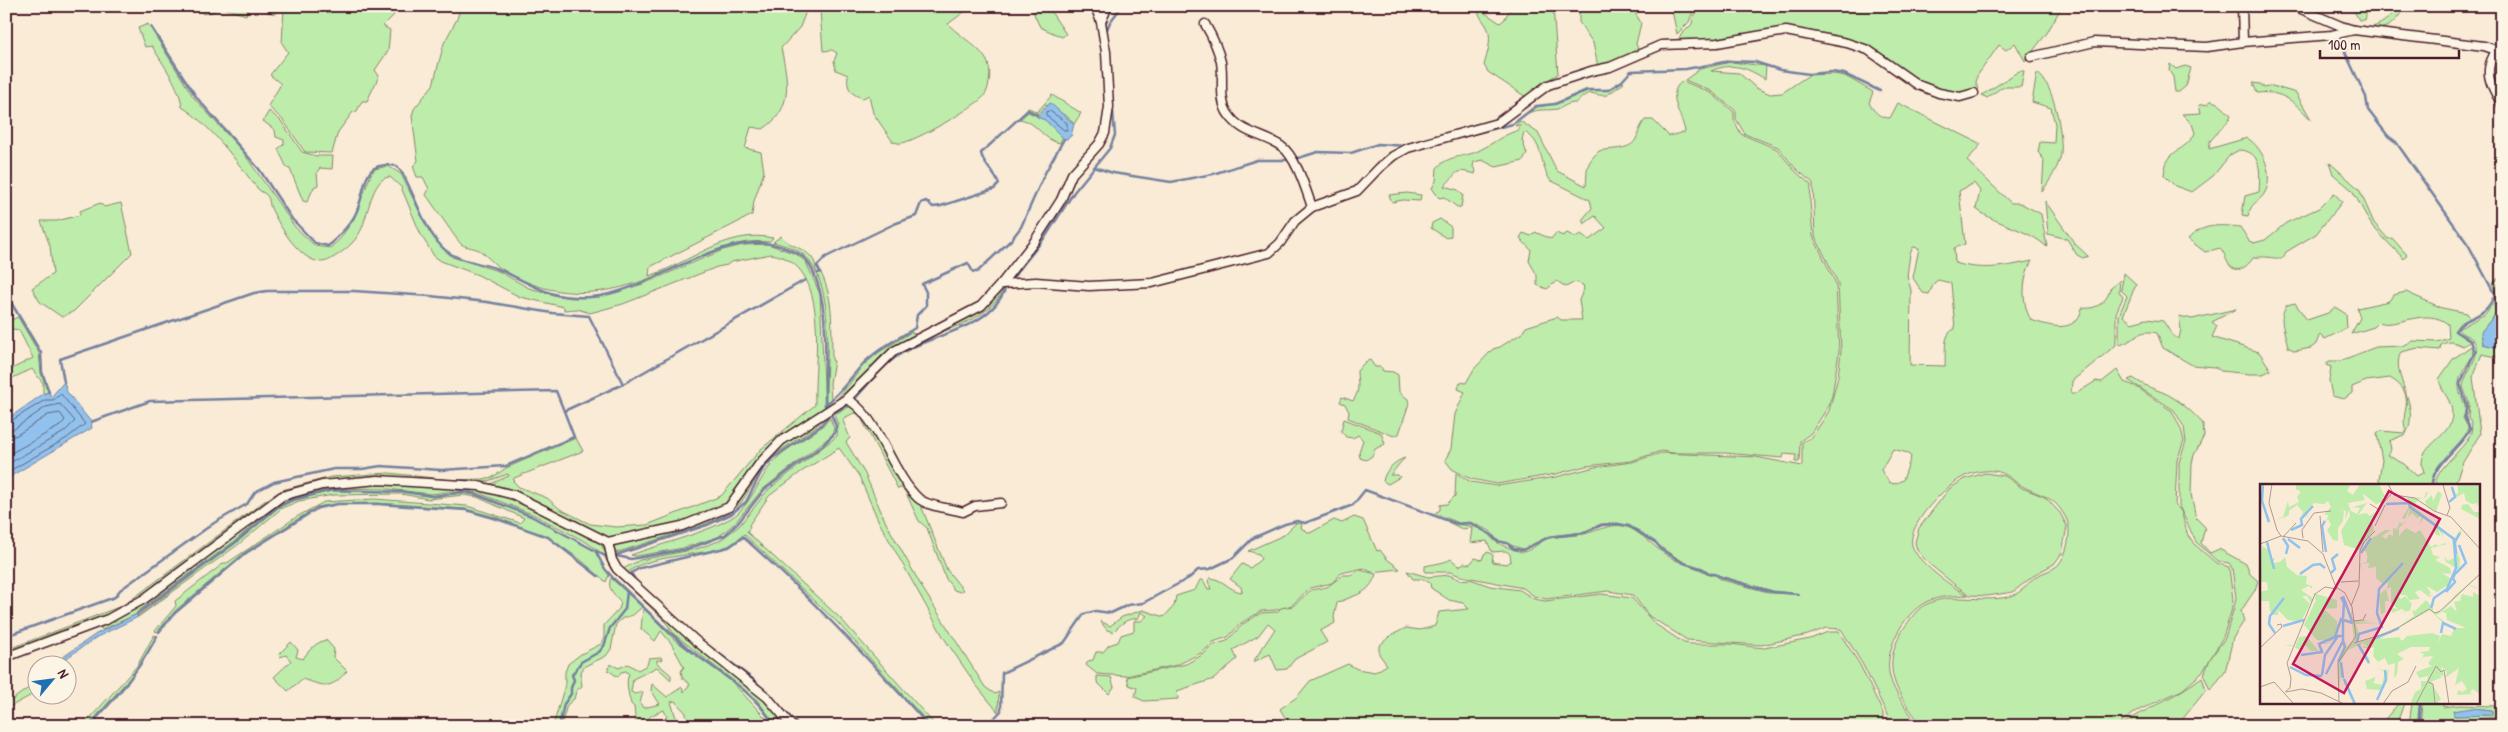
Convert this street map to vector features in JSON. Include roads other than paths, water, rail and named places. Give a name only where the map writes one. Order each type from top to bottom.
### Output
[{"type":"street","points":[[6,657],[122,612],[152,593],[282,496],[322,485],[378,480],[479,486],[514,495],[608,542],[682,526],[729,507],[760,463],[781,441],[846,399],[894,351],[920,336],[969,313],[990,298],[1048,223],[1072,174],[1099,144],[1105,133],[1109,107],[1106,52],[1101,22],[1095,6]]},
{"type":"street","points":[[1101,22],[1108,6]]},
{"type":"street","points":[[2242,6],[2243,42]]},
{"type":"street","points":[[2294,6],[2354,30],[2484,46],[2496,50]]},
{"type":"street","points":[[1205,24],[1219,53],[1224,101],[1228,114],[1248,133],[1282,146],[1299,174],[1312,207]]},
{"type":"street","points":[[2032,57],[2094,42],[2207,47],[2243,42],[2332,35],[2354,30]]},
{"type":"street","points":[[1002,284],[1036,282],[1115,285],[1152,283],[1177,279],[1203,268],[1269,253],[1280,243],[1296,221],[1312,207],[1357,191],[1392,156],[1408,148],[1497,123],[1548,85],[1610,67],[1661,45],[1717,43],[1786,31],[1841,41],[1868,50],[1918,85],[1939,93],[1960,97],[1974,93]]},
{"type":"street","points":[[2502,42],[2489,62],[2487,74],[2502,105]]},
{"type":"street","points":[[846,399],[860,407],[897,470],[919,499],[963,512],[975,506],[1001,503]]},
{"type":"street","points":[[608,542],[612,560],[617,569],[696,641],[767,697],[792,726]]},
{"type":"water","points":[[1050,103],[1074,124],[1071,136],[1067,139],[1064,139],[1045,120],[1037,117]]},
{"type":"water","points":[[2502,306],[2502,349],[2483,344],[2481,332]]},
{"type":"water","points":[[64,382],[67,392],[91,422],[92,428],[6,479],[6,420],[43,394],[49,392],[51,397]]},
{"type":"water","points":[[137,614],[138,617],[97,637],[72,654],[67,654],[96,634]]},
{"type":"water","points":[[2472,708],[2492,710],[2492,715],[2454,716],[2453,711]]},
{"type":"waterway","points":[[1106,32],[1110,22],[1122,6]]},
{"type":"waterway","points":[[151,27],[197,98],[259,169],[292,219],[315,243],[328,246],[345,229],[359,206],[366,179],[370,172],[376,167],[385,165],[397,166],[403,174],[430,231],[448,252],[461,259],[498,269],[542,290],[563,296],[591,297],[615,292],[640,284],[715,251],[740,244],[765,243],[798,253],[807,261],[815,276],[820,292],[825,330],[825,405]]},
{"type":"waterway","points":[[2344,42],[2345,52],[2366,97],[2368,110],[2388,136],[2396,142],[2469,246],[2495,295],[2486,309],[2460,325],[2455,331],[2471,341],[2475,352],[2460,384],[2467,405],[2465,418],[2470,429],[2437,470],[2432,484]]},
{"type":"waterway","points":[[1110,55],[1111,71]]},
{"type":"waterway","points":[[1452,139],[1513,124],[1536,106],[1555,104],[1587,90],[1608,90],[1622,81],[1631,71],[1686,69],[1730,61],[1755,62],[1780,70],[1809,74],[1832,72],[1844,74],[1880,91]]},
{"type":"waterway","points":[[1011,280],[1046,236],[1074,192],[1110,148],[1115,135],[1112,99]]},
{"type":"waterway","points":[[818,273],[820,272],[817,266],[826,257],[894,224],[916,216],[921,203],[926,201],[933,207],[941,206],[994,189],[999,184],[981,153],[1028,110],[1037,115]]},
{"type":"waterway","points":[[825,405],[836,396],[863,364],[888,344],[915,328],[917,315],[926,306],[926,292],[922,284],[968,263],[973,272],[977,272],[1011,240],[1021,227],[1045,173],[1064,139]]},
{"type":"waterway","points":[[1416,149],[1440,143]]},
{"type":"waterway","points":[[1295,159],[1318,152],[1351,153],[1378,144],[1406,146]]},
{"type":"waterway","points":[[1094,167],[1113,173],[1171,182],[1213,174],[1257,160],[1288,160]]},
{"type":"waterway","points":[[91,422],[150,401],[556,391],[564,411],[623,384],[805,280]]},
{"type":"waterway","points":[[855,399],[871,380],[895,357],[975,321],[988,312],[998,301],[1006,287]]},
{"type":"waterway","points":[[64,382],[60,359],[254,293],[267,291],[354,291],[487,302],[552,313],[589,316],[623,384]]},
{"type":"waterway","points":[[6,294],[41,353],[42,372],[49,392]]},
{"type":"waterway","points":[[616,555],[707,525],[731,514],[746,502],[762,471],[773,458],[819,427],[831,414],[850,404]]},
{"type":"waterway","points":[[6,636],[115,597],[120,590],[214,523],[247,504],[255,492],[274,482],[334,469],[362,469],[381,466],[441,470],[506,466],[574,437],[564,411]]},
{"type":"waterway","points":[[617,556],[631,559],[688,549],[725,535],[738,523],[764,490],[823,445],[835,433],[836,426],[831,414]]},
{"type":"waterway","points":[[137,614],[236,542],[277,507],[292,500],[332,490],[405,492],[433,496],[463,492],[475,494],[531,516],[605,556]]},
{"type":"waterway","points":[[987,726],[1001,711],[1002,673],[1064,643],[1084,614],[1096,611],[1111,613],[1128,605],[1143,603],[1189,578],[1198,570],[1210,569],[1233,558],[1253,538],[1285,524],[1297,521],[1305,523],[1353,505],[1365,490],[1458,524],[1470,523],[1490,534],[1497,541],[1507,543],[1514,549],[1523,550],[1549,537],[1583,533],[1602,525],[1618,524],[1629,526],[1656,543],[1662,550],[1684,563],[1703,569],[1710,574],[1773,592],[1797,594]]},
{"type":"waterway","points":[[159,632],[175,613],[246,553],[318,508],[338,504],[378,504],[466,510],[548,537],[598,576]]},
{"type":"waterway","points":[[637,583],[631,573],[640,568],[729,547],[743,537],[839,629],[929,726]]},
{"type":"waterway","points":[[596,552],[605,569],[614,579],[680,642],[747,693],[774,726]]},
{"type":"waterway","points":[[643,588],[671,613]]},
{"type":"waterway","points":[[559,726],[564,704],[571,694],[574,680],[572,675],[581,662],[599,652],[604,646],[610,628],[625,609],[627,591]]},
{"type":"waterway","points":[[89,726],[126,684],[157,636]]},
{"type":"waterway","points":[[701,640],[754,680],[799,726]]},
{"type":"waterway","points":[[2418,726],[2420,704]]}]
